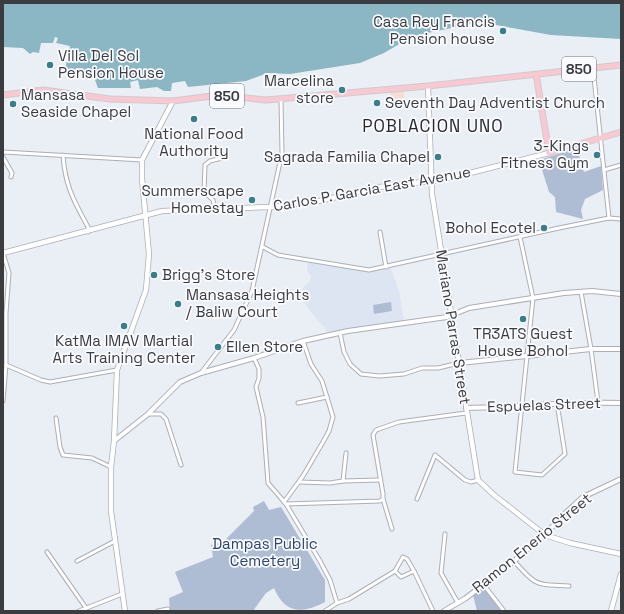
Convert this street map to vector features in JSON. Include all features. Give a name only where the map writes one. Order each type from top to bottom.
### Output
[{"type":"main road","name":"850","points":[[3,95],[43,90],[110,99],[173,101],[220,95],[266,100],[428,86],[621,65]]},
{"type":"main road","points":[[536,74],[550,154]]},
{"type":"main road","name":"Mariano Parras Street","points":[[428,86],[432,194],[478,480]]},
{"type":"main road","points":[[125,611],[111,512],[111,467],[114,441],[117,370],[146,290],[148,279],[149,254],[142,179],[142,160],[173,101]]},
{"type":"main road","name":"Carlos P. Garcia East Avenue","points":[[3,253],[88,232],[162,211],[270,207],[319,201],[402,183],[432,181],[499,167],[550,154],[621,132]]},
{"type":"main road","points":[[478,480],[494,495],[546,535],[570,543],[621,554]]},
{"type":"main road","points":[[611,611],[621,574]]},
{"type":"street","points":[[593,68],[609,218]]},
{"type":"street","points":[[201,373],[234,330],[252,292],[263,247],[282,152],[281,99]]},
{"type":"street","points":[[3,152],[142,160]]},
{"type":"street","points":[[63,155],[64,174],[70,194],[88,227],[88,232]]},
{"type":"street","points":[[3,157],[12,173],[12,177]]},
{"type":"street","points":[[215,209],[213,200],[204,192],[205,165],[210,161],[226,157]]},
{"type":"street","points":[[604,170],[621,165]]},
{"type":"street","points":[[263,247],[278,255],[369,270],[609,218],[621,219]]},
{"type":"street","points":[[380,232],[386,267]]},
{"type":"street","points":[[520,237],[533,298],[514,472],[542,475],[565,454],[557,403]]},
{"type":"street","points":[[3,253],[9,273],[6,312],[6,365],[3,401]]},
{"type":"street","points":[[581,292],[598,402]]},
{"type":"street","points":[[114,441],[148,414],[180,382],[201,373],[254,358],[303,341],[340,333],[447,317],[469,308],[533,298],[581,292],[621,294]]},
{"type":"street","points":[[340,333],[344,352],[350,364],[361,374],[379,376],[404,374],[422,368],[438,368],[460,363],[591,349],[621,349]]},
{"type":"street","points":[[285,503],[299,482],[331,426],[333,413],[322,381],[311,364],[303,341]]},
{"type":"street","points":[[254,358],[259,369],[259,378],[256,387],[263,417],[268,482],[285,503],[320,561],[330,580],[337,603]]},
{"type":"street","points":[[6,365],[41,380],[50,382],[117,370]]},
{"type":"street","points":[[298,403],[327,398]]},
{"type":"street","name":"Espuelas Street","points":[[466,411],[557,403],[621,403]]},
{"type":"street","points":[[392,529],[383,499],[373,435],[376,430],[399,422],[466,411]]},
{"type":"street","points":[[148,414],[161,414],[166,419],[181,465]]},
{"type":"street","points":[[56,418],[60,447],[63,455],[92,458],[111,467]]},
{"type":"street","points":[[343,481],[346,453]]},
{"type":"street","points":[[418,499],[435,455],[465,480],[471,482],[478,480]]},
{"type":"street","name":"Ramon Enerio Street","points":[[444,611],[458,603],[546,535],[558,518],[582,497],[621,479]]},
{"type":"street","points":[[299,482],[330,483],[343,481],[380,480]]},
{"type":"street","points":[[285,503],[380,501],[383,499]]},
{"type":"street","points":[[445,534],[441,573],[458,603]]},
{"type":"street","points":[[77,561],[115,541]]},
{"type":"street","points":[[47,552],[86,608]]},
{"type":"street","points":[[325,611],[337,603],[349,599],[395,571],[403,557],[407,559],[414,571],[433,611]]},
{"type":"street","points":[[514,561],[532,581],[538,584],[569,586]]},
{"type":"street","points":[[395,571],[401,577],[414,571]]},
{"type":"street","points":[[483,584],[504,611]]},
{"type":"street","points":[[79,611],[122,594]]},
{"type":"street","points":[[158,611],[168,609]]},
{"type":"shaded area","points":[[3,3],[621,3],[621,39],[551,35],[480,22],[413,36],[384,53],[360,63],[290,74],[268,73],[246,81],[188,87],[185,81],[172,83],[171,91],[164,91],[157,87],[140,89],[138,80],[130,82],[131,88],[98,88],[94,77],[91,78],[90,74],[77,68],[74,72],[65,70],[70,46],[56,43],[58,38],[55,37],[53,43],[41,43],[39,53],[33,52],[30,54],[23,48],[3,47]]},
{"type":"shaded area","points":[[404,91],[405,105],[391,106],[390,92]]},
{"type":"shaded area","points":[[308,259],[369,271],[390,266],[399,291],[404,322],[327,335],[325,327],[318,321],[299,296],[305,285],[310,282],[311,276],[307,271]]},
{"type":"green space","points":[[577,148],[584,172],[601,166],[603,190],[585,199],[581,210],[583,219],[556,212],[555,197],[549,192],[539,160]]},
{"type":"green space","points":[[391,302],[392,311],[374,314],[373,305]]},
{"type":"green space","name":"Dampas Public Cemetery","points":[[264,501],[269,510],[281,507],[325,580],[325,602],[309,609],[295,609],[283,603],[278,597],[274,588],[266,593],[253,611],[170,611],[169,598],[183,592],[175,572],[213,557],[211,545],[224,541],[254,511],[253,507]]},
{"type":"green space","points":[[483,587],[502,611],[477,611],[473,595]]},
{"type":"place","name":"Casa Rey Francis Pension house","points":[[503,31]]},
{"type":"place","name":"Villa Del Sol Pension House","points":[[50,65]]},
{"type":"place","name":"Marcelina store","points":[[342,90]]},
{"type":"place","name":"Seventh Day Adventist Church","points":[[377,103]]},
{"type":"place","name":"Mansasa Seaside Chapel","points":[[13,104]]},
{"type":"place","name":"National Food Authority","points":[[194,119]]},
{"type":"place","name":"3-Kings Fitness Gym","points":[[597,155]]},
{"type":"place","name":"Sagrada Familia Chapel","points":[[438,157]]},
{"type":"place","name":"Summerscape Homestay","points":[[252,200]]},
{"type":"place","name":"Bohol Ecotel","points":[[544,228]]},
{"type":"place","name":"Brigg's Store","points":[[154,275]]},
{"type":"place","name":"Mansasa Heights / Baliw Court","points":[[178,304]]},
{"type":"place","name":"TR3ATS Guest House Bohol","points":[[523,319]]},
{"type":"place","name":"KatMa IMAV Martial Arts Training Center","points":[[124,326]]},
{"type":"place","name":"Ellen Store","points":[[218,347]]},
{"type":"district","name":"POBLACION UNO","points":[[433,126]]}]
